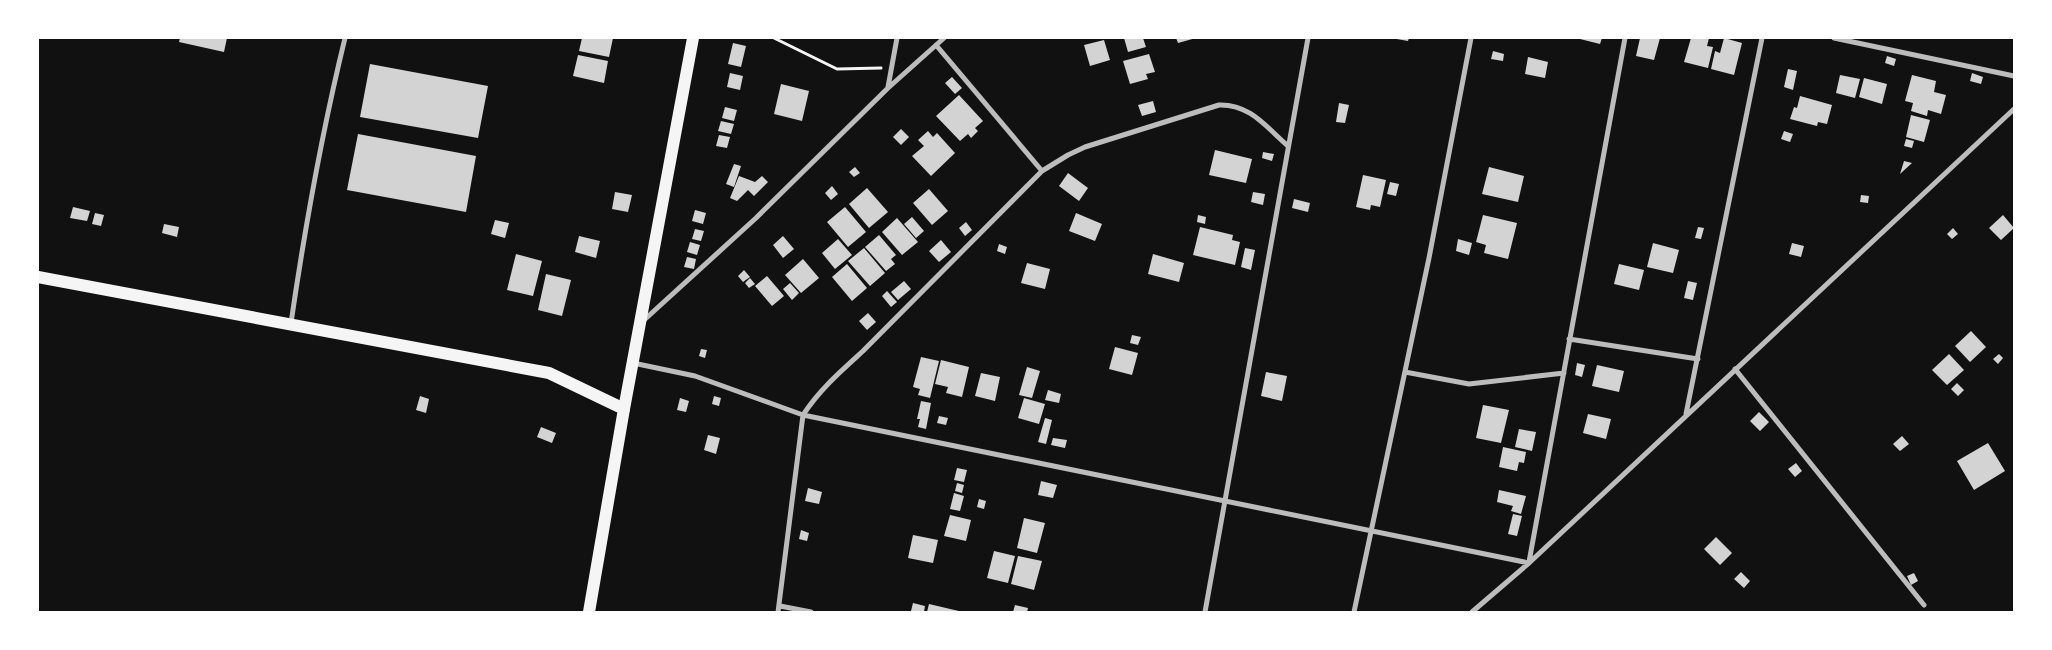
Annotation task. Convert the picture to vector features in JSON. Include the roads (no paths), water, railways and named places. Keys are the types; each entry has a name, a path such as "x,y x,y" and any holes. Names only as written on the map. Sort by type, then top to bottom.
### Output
{"main road":[{"path":"589,612 632,362 693,38"},
{"path":"38,276 549,373 624,409"}],"street":[{"path":"291,324 305,230 331,95 345,38"},
{"path":"888,88 898,38"},
{"path":"639,325 756,218 888,88 944,38"},
{"path":"1205,612 1308,38"},
{"path":"1354,612 1430,258 1470,38"},
{"path":"1529,563 1625,38"},
{"path":"1686,415 1762,38"},
{"path":"1834,38 2014,76"},
{"path":"936,45 1042,171"},
{"path":"778,612 803,415 811,402 837,374 1042,171 1085,147 1219,105 1236,105 1246,109 1288,146"},
{"path":"1472,612 1529,563 2014,109"},
{"path":"1570,340 1698,358"},
{"path":"632,362 695,376 803,415 1529,563"},
{"path":"1735,369 1924,605"},
{"path":"1405,372 1470,384 1564,373"},
{"path":"780,606 811,612"}]}
